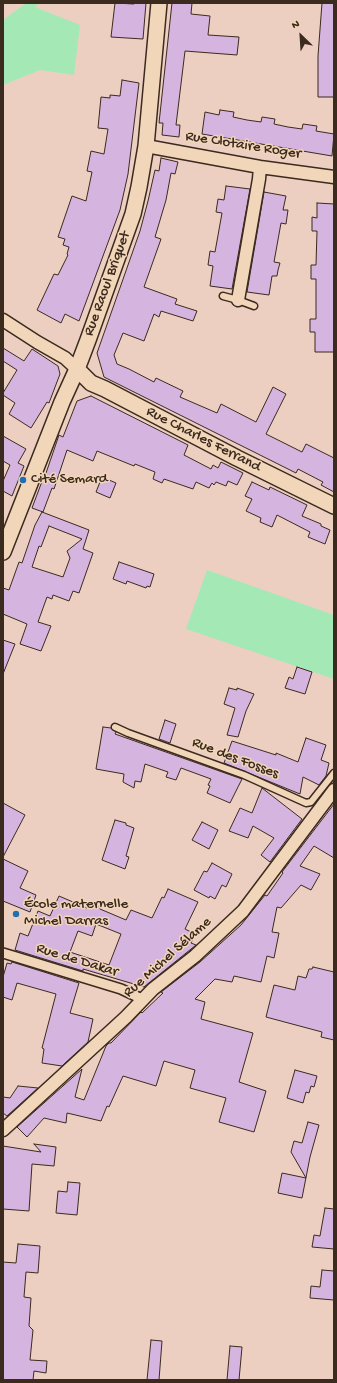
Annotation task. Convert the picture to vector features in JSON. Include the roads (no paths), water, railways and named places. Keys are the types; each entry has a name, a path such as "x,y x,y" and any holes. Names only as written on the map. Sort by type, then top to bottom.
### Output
{"street":[{"name":"Rue Raoul Briquet","path":"3,552 62,402 77,369 133,214 146,146 159,3"},
{"name":"Rue Clotaire Roger","path":"146,146 260,167 334,177"},
{"path":"238,300 260,167"},
{"path":"3,320 37,342 66,358 77,369"},
{"name":"Rue Charles Ferrand","path":"77,369 91,383 334,506"},
{"name":"Rue Michel Sélame","path":"3,1130 126,1018 142,999 168,976 195,956 243,911 334,790"},
{"name":"Rue de Dakar","path":"3,953 121,989 142,999"}],"lane":[{"path":"223,296 254,306"},
{"name":"Rue des Fosses","path":"115,727 244,775 306,802 311,802 334,773"}],"place":[{"name":"Cité Semard","path":"23,480"},
{"name":"École maternelle Michel Darras","path":"16,914"}]}
